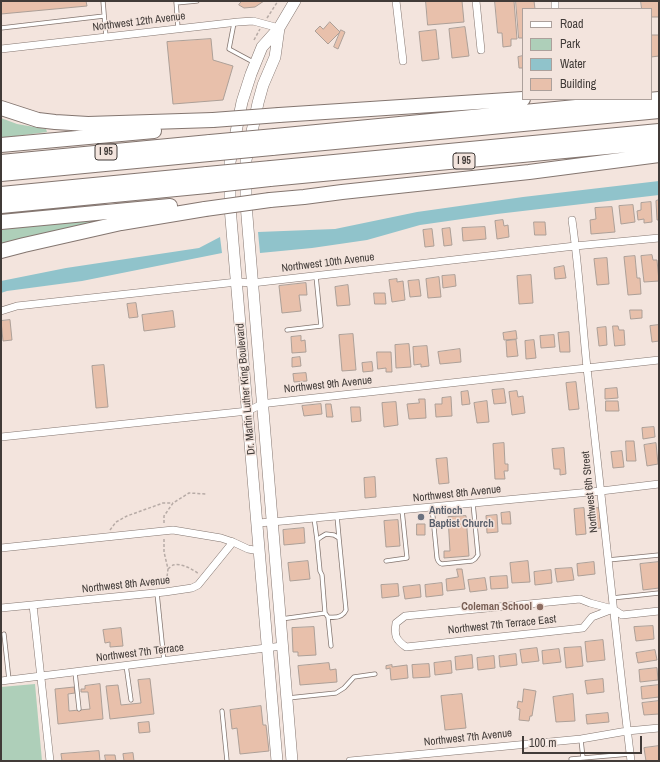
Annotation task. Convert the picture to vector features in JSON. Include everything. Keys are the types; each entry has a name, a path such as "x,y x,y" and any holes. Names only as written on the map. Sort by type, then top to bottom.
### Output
{"highway":[{"path":"1,145 278,117 306,112 344,111 522,99"},
{"name":"I 95","path":"1,162 209,148 274,142 650,100"},
{"path":"1,108 38,120 72,124 213,123"},
{"path":"274,142 659,111"},
{"path":"270,174 659,131"},
{"name":"I 95","path":"1,206 207,180 659,142"},
{"path":"1,174 209,148"},
{"path":"1,222 206,206 304,193 342,192 659,155"},
{"path":"1,194 207,180"},
{"path":"1,251 24,244 206,206"}],"main road":[{"name":"Dr. Martin Luther King Boulevard","path":"277,761 230,207 230,162 242,102 255,63 262,47 279,28 295,1"},
{"name":"Dr. Martin Luther King Boulevard","path":"279,28 275,57 263,85 246,160 246,204 292,761"}],"street":[{"path":"396,1 403,61"},
{"path":"476,1 481,50"},
{"name":"Northwest 12th Avenue","path":"1,49 234,22 253,21 279,28"},
{"name":"Northwest 6th Street","path":"572,220 630,757"},
{"name":"Northwest 10th Avenue","path":"1,311 18,306 237,282 252,283 575,246 659,238"},
{"name":"Northwest 9th Avenue","path":"1,437 248,411 262,404 659,360"},
{"name":"Northwest 8th Avenue","path":"257,523 601,491 659,484"},
{"path":"1,548 173,530 221,538 248,549 260,551"},
{"name":"Northwest 8th Avenue","path":"1,608 157,593 192,588 198,585 232,542"},
{"name":"Northwest 7th Terrace East","path":"580,599 613,609 592,617 583,628 406,647 398,642 394,633 396,623 405,616 580,599"},
{"path":"33,605 50,761"},
{"path":"613,609 622,615 659,611"},
{"name":"Northwest 7th Terrace","path":"5,680 282,646"},
{"name":"Northwest 7th Avenue","path":"350,761 581,738 659,728"}],"lane":[{"path":"103,1 106,37"},
{"path":"178,28 176,2 197,1"},
{"path":"1,28 104,16"},
{"path":"234,22 229,49 255,63"},
{"path":"287,330 321,326 316,276"},
{"path":"432,507 437,558 442,564 472,561 477,557 473,503"},
{"path":"386,561 407,558 402,510"},
{"path":"280,619 327,615 335,617 341,616 346,610 337,516"},
{"path":"314,518 331,646"},
{"path":"317,540 323,535 328,534 337,536 338,538"},
{"path":"608,560 659,555"},
{"path":"157,593 164,661"},
{"path":"612,598 659,593"},
{"path":"4,634 5,680"},
{"path":"126,665 131,700"},
{"path":"75,672 79,709"},
{"path":"286,698 336,693 344,688 354,677 375,674"},
{"path":"222,711 227,761"},
{"path":"581,738 583,758"},
{"path":"571,759 630,757"}],"path":[{"path":"104,537 116,522 127,516 163,503 173,503"},
{"path":"168,569 173,565 184,566 204,577"}],"green space":[{"path":"1,118 17,124 46,129 47,132 1,138"},
{"path":"116,217 1,247 1,229"},
{"path":"35,684 42,761 1,761 1,687"}],"water":[{"path":"659,181 659,195 497,214 420,225 367,240 312,248 260,253 258,232 335,229 417,212 523,197"},
{"path":"220,237 222,253 82,281 1,293 1,281 66,268 199,248"}],"building":[{"path":"1,1 86,1 87,6 1,14"},
{"path":"242,1 264,1 255,7 244,8 239,5"},
{"path":"426,1 462,1 464,22 428,25"},
{"path":"495,1 514,1 517,39 511,39 511,46 503,47 502,33 498,33"},
{"path":"516,1 534,1 535,8 522,8 522,38 519,38"},
{"path":"641,1 659,1 659,17 652,17 652,8 642,8"},
{"path":"330,22 340,32 328,44 315,31 320,26 323,29"},
{"path":"465,27 469,56 452,58 449,29"},
{"path":"341,30 345,32 338,49 334,47"},
{"path":"436,30 439,59 422,61 419,32"},
{"path":"652,35 659,35 659,56 652,57"},
{"path":"211,39 213,60 233,66 223,100 173,104 167,42"},
{"path":"522,56 522,68 519,68 518,57"},
{"path":"659,200 659,220 657,220 656,201"},
{"path":"651,202 652,222 644,223 644,219 638,220 637,211 641,210 641,203"},
{"path":"633,205 635,222 621,224 619,206"},
{"path":"612,207 615,232 591,234 590,220 596,219 595,208"},
{"path":"503,220 504,226 508,225 509,237 497,239 495,221"},
{"path":"534,222 545,222 546,235 535,235"},
{"path":"485,227 486,239 463,241 462,228"},
{"path":"450,228 452,245 444,246 442,229"},
{"path":"432,229 434,246 425,247 423,230"},
{"path":"652,255 653,260 657,260 659,281 644,282 641,256"},
{"path":"635,256 637,278 640,278 641,294 628,295 624,257"},
{"path":"607,258 609,284 597,285 594,259"},
{"path":"564,266 566,278 555,279 554,268"},
{"path":"455,275 456,286 443,288 442,276"},
{"path":"531,275 533,303 519,304 517,276"},
{"path":"439,277 441,297 428,298 426,279"},
{"path":"397,279 397,282 403,281 405,300 392,302 389,280"},
{"path":"419,280 421,296 410,297 408,281"},
{"path":"306,283 307,295 299,295 301,311 282,313 279,286"},
{"path":"348,285 350,305 337,306 335,287"},
{"path":"374,293 385,293 386,304 375,304"},
{"path":"136,303 138,317 129,318 127,304"},
{"path":"630,310 642,310 642,318 631,319"},
{"path":"173,311 175,327 144,331 142,315"},
{"path":"10,320 12,340 3,341 1,321"},
{"path":"659,325 659,341 652,342 650,326"},
{"path":"613,326 618,326 619,330 624,330 625,345 615,346"},
{"path":"606,327 607,345 599,346 597,328"},
{"path":"516,331 517,339 504,340 503,333"},
{"path":"569,332 570,352 560,352 558,333"},
{"path":"353,334 356,370 342,371 339,335"},
{"path":"554,335 555,347 541,348 540,336"},
{"path":"301,336 301,341 305,340 306,352 292,353 291,337"},
{"path":"516,340 518,356 507,357 506,341"},
{"path":"534,340 536,358 526,359 525,341"},
{"path":"409,344 411,367 396,368 395,345"},
{"path":"427,346 429,366 421,367 421,364 414,365 413,347"},
{"path":"460,349 461,362 440,364 438,352"},
{"path":"377,352 391,352 392,372 386,372 386,368 378,369"},
{"path":"300,357 301,366 292,367 292,358"},
{"path":"372,362 373,371 363,372 362,363"},
{"path":"104,365 108,407 96,408 92,366"},
{"path":"306,373 307,381 294,382 293,374"},
{"path":"576,382 579,409 569,410 566,383"},
{"path":"617,388 618,398 605,399 605,389"},
{"path":"504,389 506,403 494,404 492,390"},
{"path":"468,391 470,404 462,405 461,392"},
{"path":"517,391 518,397 523,396 525,413 512,415 509,392"},
{"path":"451,397 452,416 436,417 435,404 442,404 442,398"},
{"path":"419,399 425,399 426,418 409,419 407,404 419,403"},
{"path":"487,401 489,422 477,423 474,403"},
{"path":"606,401 618,401 619,411 606,411"},
{"path":"396,402 398,425 384,427 382,403"},
{"path":"321,404 322,414 304,416 302,406"},
{"path":"326,404 331,404 333,417 327,417"},
{"path":"351,407 360,407 361,421 352,422"},
{"path":"654,427 655,437 643,439 642,428"},
{"path":"626,441 634,441 636,461 627,461"},
{"path":"504,443 505,464 508,464 508,471 504,471 505,479 495,479 493,444"},
{"path":"656,443 658,464 647,466 644,445"},
{"path":"564,448 566,474 560,475 560,469 554,469 552,449"},
{"path":"622,451 624,467 613,468 611,452"},
{"path":"447,458 449,483 439,484 436,459"},
{"path":"375,477 376,497 365,498 364,478"},
{"path":"584,508 586,534 576,535 574,509"},
{"path":"599,508 601,528 591,529 589,509"},
{"path":"510,512 511,524 502,524 501,513"},
{"path":"497,515 498,532 487,533 486,516"},
{"path":"466,516 469,556 444,558 444,551 450,551 448,517"},
{"path":"398,520 400,546 386,547 384,521"},
{"path":"417,524 425,524 425,535 417,535"},
{"path":"304,528 305,543 284,545 283,530"},
{"path":"308,561 310,579 290,581 288,563"},
{"path":"528,561 530,582 512,583 510,563"},
{"path":"594,562 595,574 578,576 577,564"},
{"path":"659,562 659,588 643,590 640,564"},
{"path":"572,568 574,580 557,582 555,569"},
{"path":"457,569 462,569 465,589 447,591 446,579 458,577"},
{"path":"551,570 552,583 535,585 534,572"},
{"path":"507,576 508,588 491,589 490,577"},
{"path":"485,578 487,590 470,592 468,580"},
{"path":"442,583 443,595 426,597 425,585"},
{"path":"398,584 399,596 382,598 381,585"},
{"path":"420,585 421,597 405,599 403,587"},
{"path":"653,626 654,639 636,641 634,627"},
{"path":"314,627 316,655 298,656 298,652 293,652 292,628"},
{"path":"121,628 123,646 110,647 110,642 105,643 103,630"},
{"path":"603,640 605,660 587,662 585,642"},
{"path":"581,647 583,666 566,668 564,648"},
{"path":"537,648 539,661 522,663 520,650"},
{"path":"559,649 561,662 543,664 542,651"},
{"path":"655,650 657,660 638,663 636,653"},
{"path":"516,654 517,665 500,667 499,656"},
{"path":"472,655 473,668 456,670 455,657"},
{"path":"494,656 495,668 478,670 477,658"},
{"path":"451,661 452,673 435,675 434,663"},
{"path":"329,663 330,670 336,669 337,682 300,685 298,666"},
{"path":"429,664 430,677 413,678 412,665"},
{"path":"392,665 392,667 407,665 408,678 391,680 390,668 386,669 386,666"},
{"path":"657,668 658,680 640,682 639,670"},
{"path":"150,679 154,714 110,719 106,686 118,685 121,705 141,703 138,680"},
{"path":"603,679 604,692 587,694 585,681"},
{"path":"100,684 103,719 58,724 55,689 74,687 75,693 68,694 69,711 90,709 88,692 81,692 81,689 85,689 85,686"},
{"path":"659,685 659,697 642,699 641,687"},
{"path":"524,689 536,691 532,716 530,716 529,721 519,720 520,709 517,708 518,701 522,702"},
{"path":"462,694 466,728 445,730 441,696"},
{"path":"573,694 575,721 556,722 553,697"},
{"path":"659,701 659,714 644,715 642,703"},
{"path":"261,706 263,725 266,725 269,751 240,754 237,728 232,729 230,710"},
{"path":"608,713 609,722 587,724 586,715"},
{"path":"149,722 150,732 139,733 138,723"},
{"path":"659,746 659,761 646,761 644,748"},
{"path":"99,751 100,761 62,761 61,754"},
{"path":"133,753 134,761 124,761 123,754"},
{"path":"105,755 115,755 116,761 106,761"}],"place":[{"name":"Antioch Baptist Church","path":"421,517"},
{"name":"Coleman School","path":"540,607"}]}
